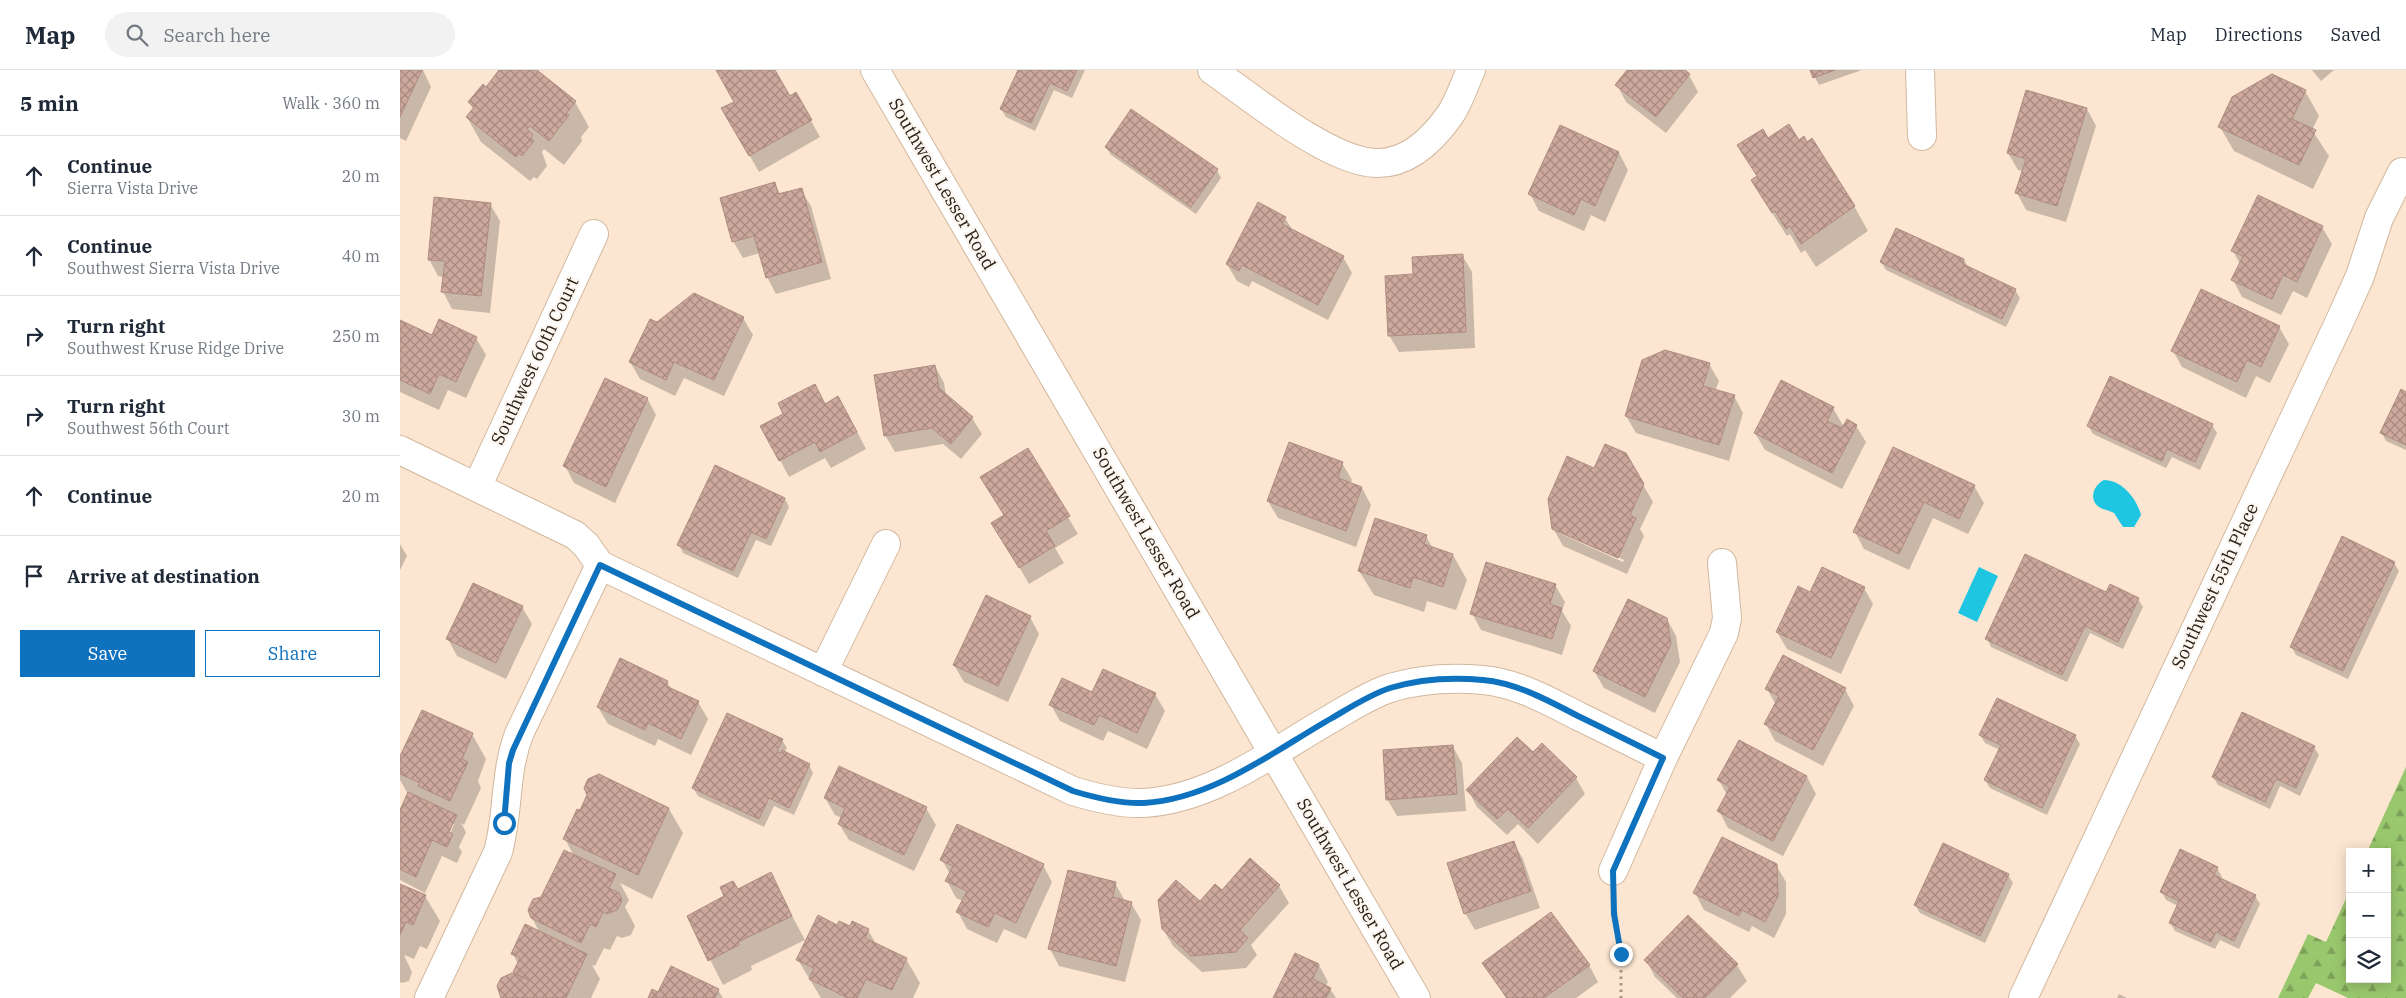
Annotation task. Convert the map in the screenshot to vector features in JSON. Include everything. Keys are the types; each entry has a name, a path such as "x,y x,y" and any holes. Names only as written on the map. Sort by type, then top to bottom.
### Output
{"street":[{"name":"Southwest Lesser Road","path":"875,70 1416,998"},
{"path":"1212,70 1297,129 1345,156 1376,163 1394,161 1416,151 1429,140 1451,113 1471,70"},
{"path":"1920,70 1922,136"},
{"name":"Southwest 55th Place","path":"2023,998 2343,314 2360,276 2380,218 2402,172"},
{"name":"Southwest 60th Court","path":"477,487 594,234"},
{"path":"400,450 575,535 586,545 600,565 1073,791 1098,798 1144,803 1197,791 1274,753 1362,701 1387,689 1434,679 1485,680 1540,697 1663,758"},
{"path":"823,672 886,544"},
{"path":"1613,871 1663,758 1724,633 1727,618 1722,563"},
{"path":"429,998 498,852 502,838 509,763 519,734 600,565"}],"path":[{"path":"1613,871 1614,914 1621,954 1621,998"}],"green space":[{"path":"2406,767 2406,998 2348,998 2316,983 2308,998 2278,998 2308,934 2326,942 2346,899 2346,983 2391,983 2391,848 2369,848"}],"water":[{"path":"2104,480 2117,483 2123,487 2136,503 2141,515 2134,527 2123,527 2114,513 2096,504 2093,496 2095,489"},
{"path":"1979,567 1998,576 1977,622 1958,613"}],"building":[{"path":"400,70 422,70 400,117"},
{"path":"499,70 537,70 576,101 566,114 569,115 549,141 530,126 527,129 533,135 531,138 534,141 522,156 519,153 516,157 466,117 474,107 468,102 483,84 486,87"},
{"path":"716,70 775,70 790,96 796,92 812,120 749,156 721,108 734,102"},
{"path":"1018,70 1077,70 1067,91 1050,83 1031,123 1000,109"},
{"path":"1627,70 1685,70 1690,74 1656,117 1615,85"},
{"path":"1810,70 1835,70 1813,78"},
{"path":"2272,74 2306,90 2292,119 2316,130 2299,165 2218,127 2232,97"},
{"path":"2026,90 2087,108 2057,206 2015,193 2026,159 2007,153"},
{"path":"1131,109 1218,169 1191,207 1105,147"},
{"path":"1789,124 1799,140 1804,136 1807,142 1812,138 1855,206 1801,244 1790,226 1786,229 1775,211 1772,213 1751,180 1757,176 1737,145 1763,129 1768,138"},
{"path":"1560,125 1619,152 1595,206 1581,199 1574,215 1528,194"},
{"path":"775,182 778,194 802,188 822,262 766,278 754,236 732,242 720,198"},
{"path":"2258,195 2323,226 2297,282 2283,275 2272,299 2231,280 2243,256 2231,251"},
{"path":"434,197 491,203 481,296 441,292 445,261 428,260"},
{"path":"1258,202 1286,217 1282,224 1344,256 1318,305 1242,265 1239,271 1226,264"},
{"path":"1896,228 1964,259 1963,264 2016,289 2002,319 1880,262"},
{"path":"1463,254 1466,332 1388,336 1385,276 1413,274 1412,257"},
{"path":"2201,289 2280,326 2261,367 2247,360 2237,382 2171,351"},
{"path":"694,293 744,317 714,380 674,362 666,380 629,362 650,319 657,322"},
{"path":"439,319 477,337 456,382 439,374 430,394 400,380 400,320 432,335"},
{"path":"1665,350 1710,363 1703,386 1735,395 1719,445 1625,416 1642,360"},
{"path":"935,365 939,388 973,417 951,444 932,428 884,436 874,375"},
{"path":"2110,376 2213,424 2195,462 2167,449 2162,461 2087,426"},
{"path":"605,378 648,398 606,487 563,466"},
{"path":"1781,380 1834,407 1827,421 1842,428 1847,419 1857,425 1832,473 1754,433"},
{"path":"815,384 825,404 838,396 857,432 820,452 815,442 779,461 760,426 783,414 778,403"},
{"path":"2401,389 2406,392 2406,445 2380,433"},
{"path":"1289,442 1343,462 1338,478 1362,487 1346,531 1267,501"},
{"path":"1605,444 1626,453 1644,484 1630,515 1636,518 1618,558 1552,529 1548,499 1567,456 1594,468"},
{"path":"1893,447 1975,485 1959,519 1924,502 1899,554 1853,532"},
{"path":"1028,448 1070,516 1046,531 1055,546 1019,568 991,523 1004,515 980,477"},
{"path":"715,465 785,498 766,539 751,532 733,571 677,545"},
{"path":"1375,518 1427,535 1424,544 1453,554 1443,587 1413,577 1410,588 1358,571"},
{"path":"2342,536 2395,562 2343,671 2290,647"},
{"path":"2025,554 2106,592 2110,584 2139,598 2118,642 2085,626 2062,675 1985,639"},
{"path":"1486,562 1556,584 1550,604 1562,608 1552,639 1470,614"},
{"path":"1822,567 1865,587 1831,658 1776,632 1798,586 1810,592"},
{"path":"473,583 523,606 496,663 446,639"},
{"path":"986,595 1031,616 998,686 953,665"},
{"path":"1628,599 1667,618 1671,644 1645,697 1593,671"},
{"path":"1783,655 1846,688 1813,750 1764,724 1779,696 1765,689"},
{"path":"620,658 668,681 666,686 699,701 681,739 648,723 645,730 597,707"},
{"path":"1103,669 1156,693 1137,733 1099,715 1094,725 1049,705 1062,678 1092,692"},
{"path":"1997,698 2076,735 2042,808 1984,780 2001,745 1979,735"},
{"path":"422,710 473,733 462,759 468,762 450,801 418,786 420,783 400,774 400,756"},
{"path":"2242,712 2315,746 2296,788 2276,779 2265,802 2212,777"},
{"path":"727,713 783,739 777,751 781,753 782,750 810,764 789,808 769,798 759,819 692,788"},
{"path":"1517,737 1533,752 1542,743 1577,777 1528,828 1508,809 1497,819 1466,790"},
{"path":"1739,740 1807,776 1773,841 1717,811 1730,787 1717,780"},
{"path":"1453,745 1457,794 1386,800 1383,750"},
{"path":"839,766 927,807 904,855 838,824 845,808 824,798"},
{"path":"599,774 669,808 638,875 563,839 577,809 580,810 587,795 584,788 588,779"},
{"path":"408,792 457,815 449,832 453,834 447,847 432,840 416,877 400,869 400,810"},
{"path":"957,824 1044,864 1016,923 995,913 988,927 956,912 967,891 945,881 953,866 940,860"},
{"path":"1722,837 1777,864 1778,896 1765,922 1742,910 1739,916 1693,893"},
{"path":"1514,841 1531,891 1464,914 1447,863"},
{"path":"1943,843 2009,874 1980,936 1914,905"},
{"path":"2180,849 2218,867 2214,875 2256,895 2234,941 2216,932 2211,942 2169,923 2179,901 2160,892"},
{"path":"564,850 616,874 609,888 619,893 622,901 617,910 607,914 603,912 596,927 590,924 581,943 531,918 528,910 533,899 541,897"},
{"path":"1250,858 1280,885 1240,930 1248,938 1236,952 1191,956 1162,929 1158,900 1176,880 1200,901 1215,884 1222,890"},
{"path":"1068,870 1116,882 1113,897 1132,902 1116,966 1048,949"},
{"path":"771,872 792,916 738,942 739,945 708,961 687,916 724,896 720,887 733,881 738,889"},
{"path":"400,884 426,895 413,925 406,922 400,935"},
{"path":"1551,912 1590,965 1544,998 1507,998 1482,963"},
{"path":"818,915 837,925 839,921 850,926 852,921 869,929 865,938 907,958 892,990 866,979 857,998 848,998 809,979 814,968 796,960"},
{"path":"1688,915 1738,964 1705,998 1683,998 1644,960"},
{"path":"525,924 587,954 566,998 501,998 497,986 501,978 512,973 529,980 513,972 520,958 511,954"},
{"path":"1295,953 1319,964 1313,979 1331,988 1326,998 1273,998"},
{"path":"671,966 719,989 715,998 648,998 652,989 658,992"}],"route":[{"path":"504,823 509,763 513,750 600,565 1073,791 1121,802 1144,803 1197,791 1231,776 1274,753 1362,701 1387,689 1409,683 1459,678 1485,680 1540,697 1663,758 1613,871 1614,914 1621,954"}]}
